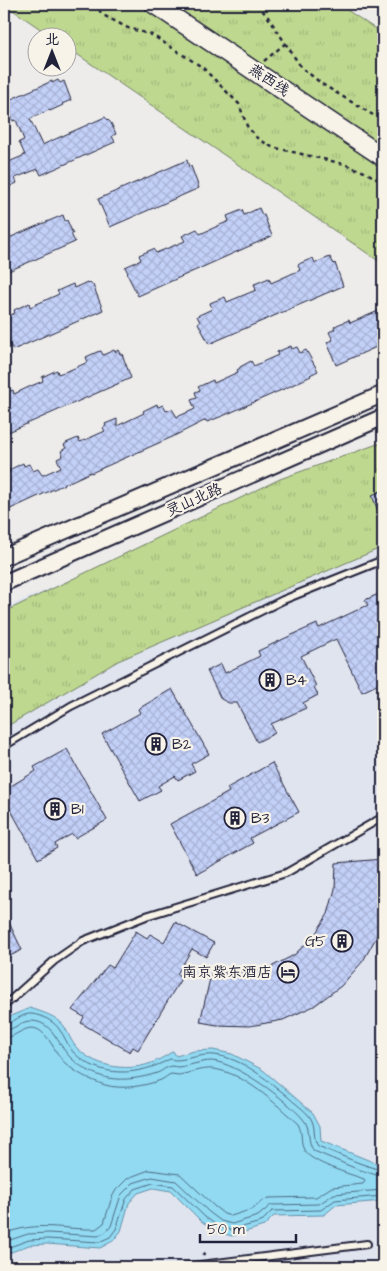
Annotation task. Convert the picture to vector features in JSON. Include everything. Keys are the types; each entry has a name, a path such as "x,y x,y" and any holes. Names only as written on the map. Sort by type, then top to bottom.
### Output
{"main road":[{"name":"燕西线","path":"154,4 383,157"}],"street":[{"name":"灵山北路","path":"4,557 383,394"},
{"name":"灵山北路","path":"4,583 383,417"}],"lane":[{"path":"4,746 71,706 283,600 383,560"},
{"path":"4,1006 54,961 83,942 146,916 286,873 383,817"},
{"path":"187,1267 367,1244"}],"path":[{"path":"94,4 104,14 128,28 152,35 202,67 239,104 247,126 257,138 272,146 344,164 367,173 383,183"},
{"path":"257,4 301,67 322,84 373,115"},
{"path":"254,70 286,43"}],"shaded area":[{"path":"383,446 383,1267 4,1267 4,608"}],"green space":[{"path":"4,4 338,4 383,34 383,264 78,55 78,28 39,28"},
{"path":"383,442 383,547 118,661 4,728 4,612 280,479"}],"water":[{"path":"30,1008 49,1015 61,1023 78,1049 86,1055 95,1061 115,1067 146,1065 173,1051 176,1056 194,1051 213,1050 232,1054 263,1070 313,1113 320,1126 321,1141 383,1166 383,1201 336,1205 324,1215 274,1216 264,1226 232,1236 217,1232 201,1221 171,1191 153,1188 138,1193 129,1203 121,1231 113,1241 100,1248 47,1244 29,1245 4,1255 4,1021"}],"building":[{"path":"58,80 60,83 64,81 71,100 30,119 42,145 105,117 111,123 116,134 112,136 115,142 41,175 38,169 15,178 17,183 4,189 4,164 25,155 19,142 24,140 16,120 13,121 6,104 10,102 9,100"},
{"path":"187,160 199,188 110,227 98,199"},
{"path":"259,208 262,215 264,215 272,236 138,296 125,267 141,260 139,255 153,249 156,253 185,241 182,236 197,229 200,234 229,221 227,216 242,210 244,215"},
{"path":"63,215 65,221 67,220 75,242 4,273 4,240"},
{"path":"330,257 335,263 343,286 209,344 198,323 200,322 197,316 212,309 210,303 225,297 227,302 256,290 254,284 269,278 271,283 300,270 298,265 313,258 315,263"},
{"path":"87,282 87,284 90,282 93,285 103,310 13,350 4,333 4,318 15,313 14,310 29,303 30,307 59,294 57,291 73,284 74,288"},
{"path":"383,309 383,344 336,365 327,342 333,340 329,332 335,329 334,327 337,325 349,320 350,323"},
{"path":"291,346 292,349 297,347 300,353 306,350 318,371 286,388 225,415 207,422 206,420 4,512 4,484 8,482 4,475 10,472 9,470 23,463 24,466 29,464 33,471 38,469 43,475 61,467 57,459 63,456 61,451 66,448 64,445 66,443 78,438 80,442 85,440 105,431 103,428 106,426 105,424 117,419 117,426 144,413 143,411 157,404 158,407 163,405 166,411 172,409 177,417 195,409 191,400 197,398 195,392 200,390 198,387 213,380 214,383 238,372 237,370 240,367 251,361 254,366 278,355 277,352"},
{"path":"114,350 115,352 118,350 122,354 131,378 4,434 4,393 13,390 14,394 43,381 42,377 57,370 58,374 88,362 86,357 97,352 101,351 103,355"},
{"path":"383,490 383,522 382,522 372,495"},
{"path":"383,592 383,672 378,674 383,682 362,692 336,639 301,656 316,686 314,687 318,695 303,703 306,708 271,724 275,733 257,742 237,703 229,703 221,699 207,671 221,664 225,673 260,656 258,651 317,624 319,628 368,605 365,600"},
{"name":"B2","path":"172,689 209,754 191,764 195,771 178,780 175,776 158,786 161,790 140,801 102,734 140,713 138,709"},
{"name":"B1","path":"67,749 107,820 75,838 72,834 55,844 57,848 38,859 4,798 4,790 36,771 34,767"},
{"name":"B3","path":"272,763 299,812 250,838 253,843 197,874 170,824 229,792 227,788"},
{"name":"G5","path":"383,859 383,918 378,934 363,961 341,986 314,1006 283,1020 250,1026 217,1025 200,1022 212,970 226,973 254,971 269,968 294,955 314,936 328,914 335,889 336,863"},
{"path":"4,912 22,950 4,959"},
{"path":"175,922 214,943 206,957 192,949 177,974 182,977 138,1050 133,1047 130,1052 81,1023 84,1017 72,1010 108,965 113,968 136,931 147,938 150,934 164,942"}],"place":[{"name":"B4","path":"270,680"},
{"name":"B2","path":"156,744"},
{"name":"B1","path":"55,809"},
{"name":"B3","path":"235,818"},
{"name":"G5","path":"342,941"},
{"name":"南京紫东酒店","path":"288,972"}]}
